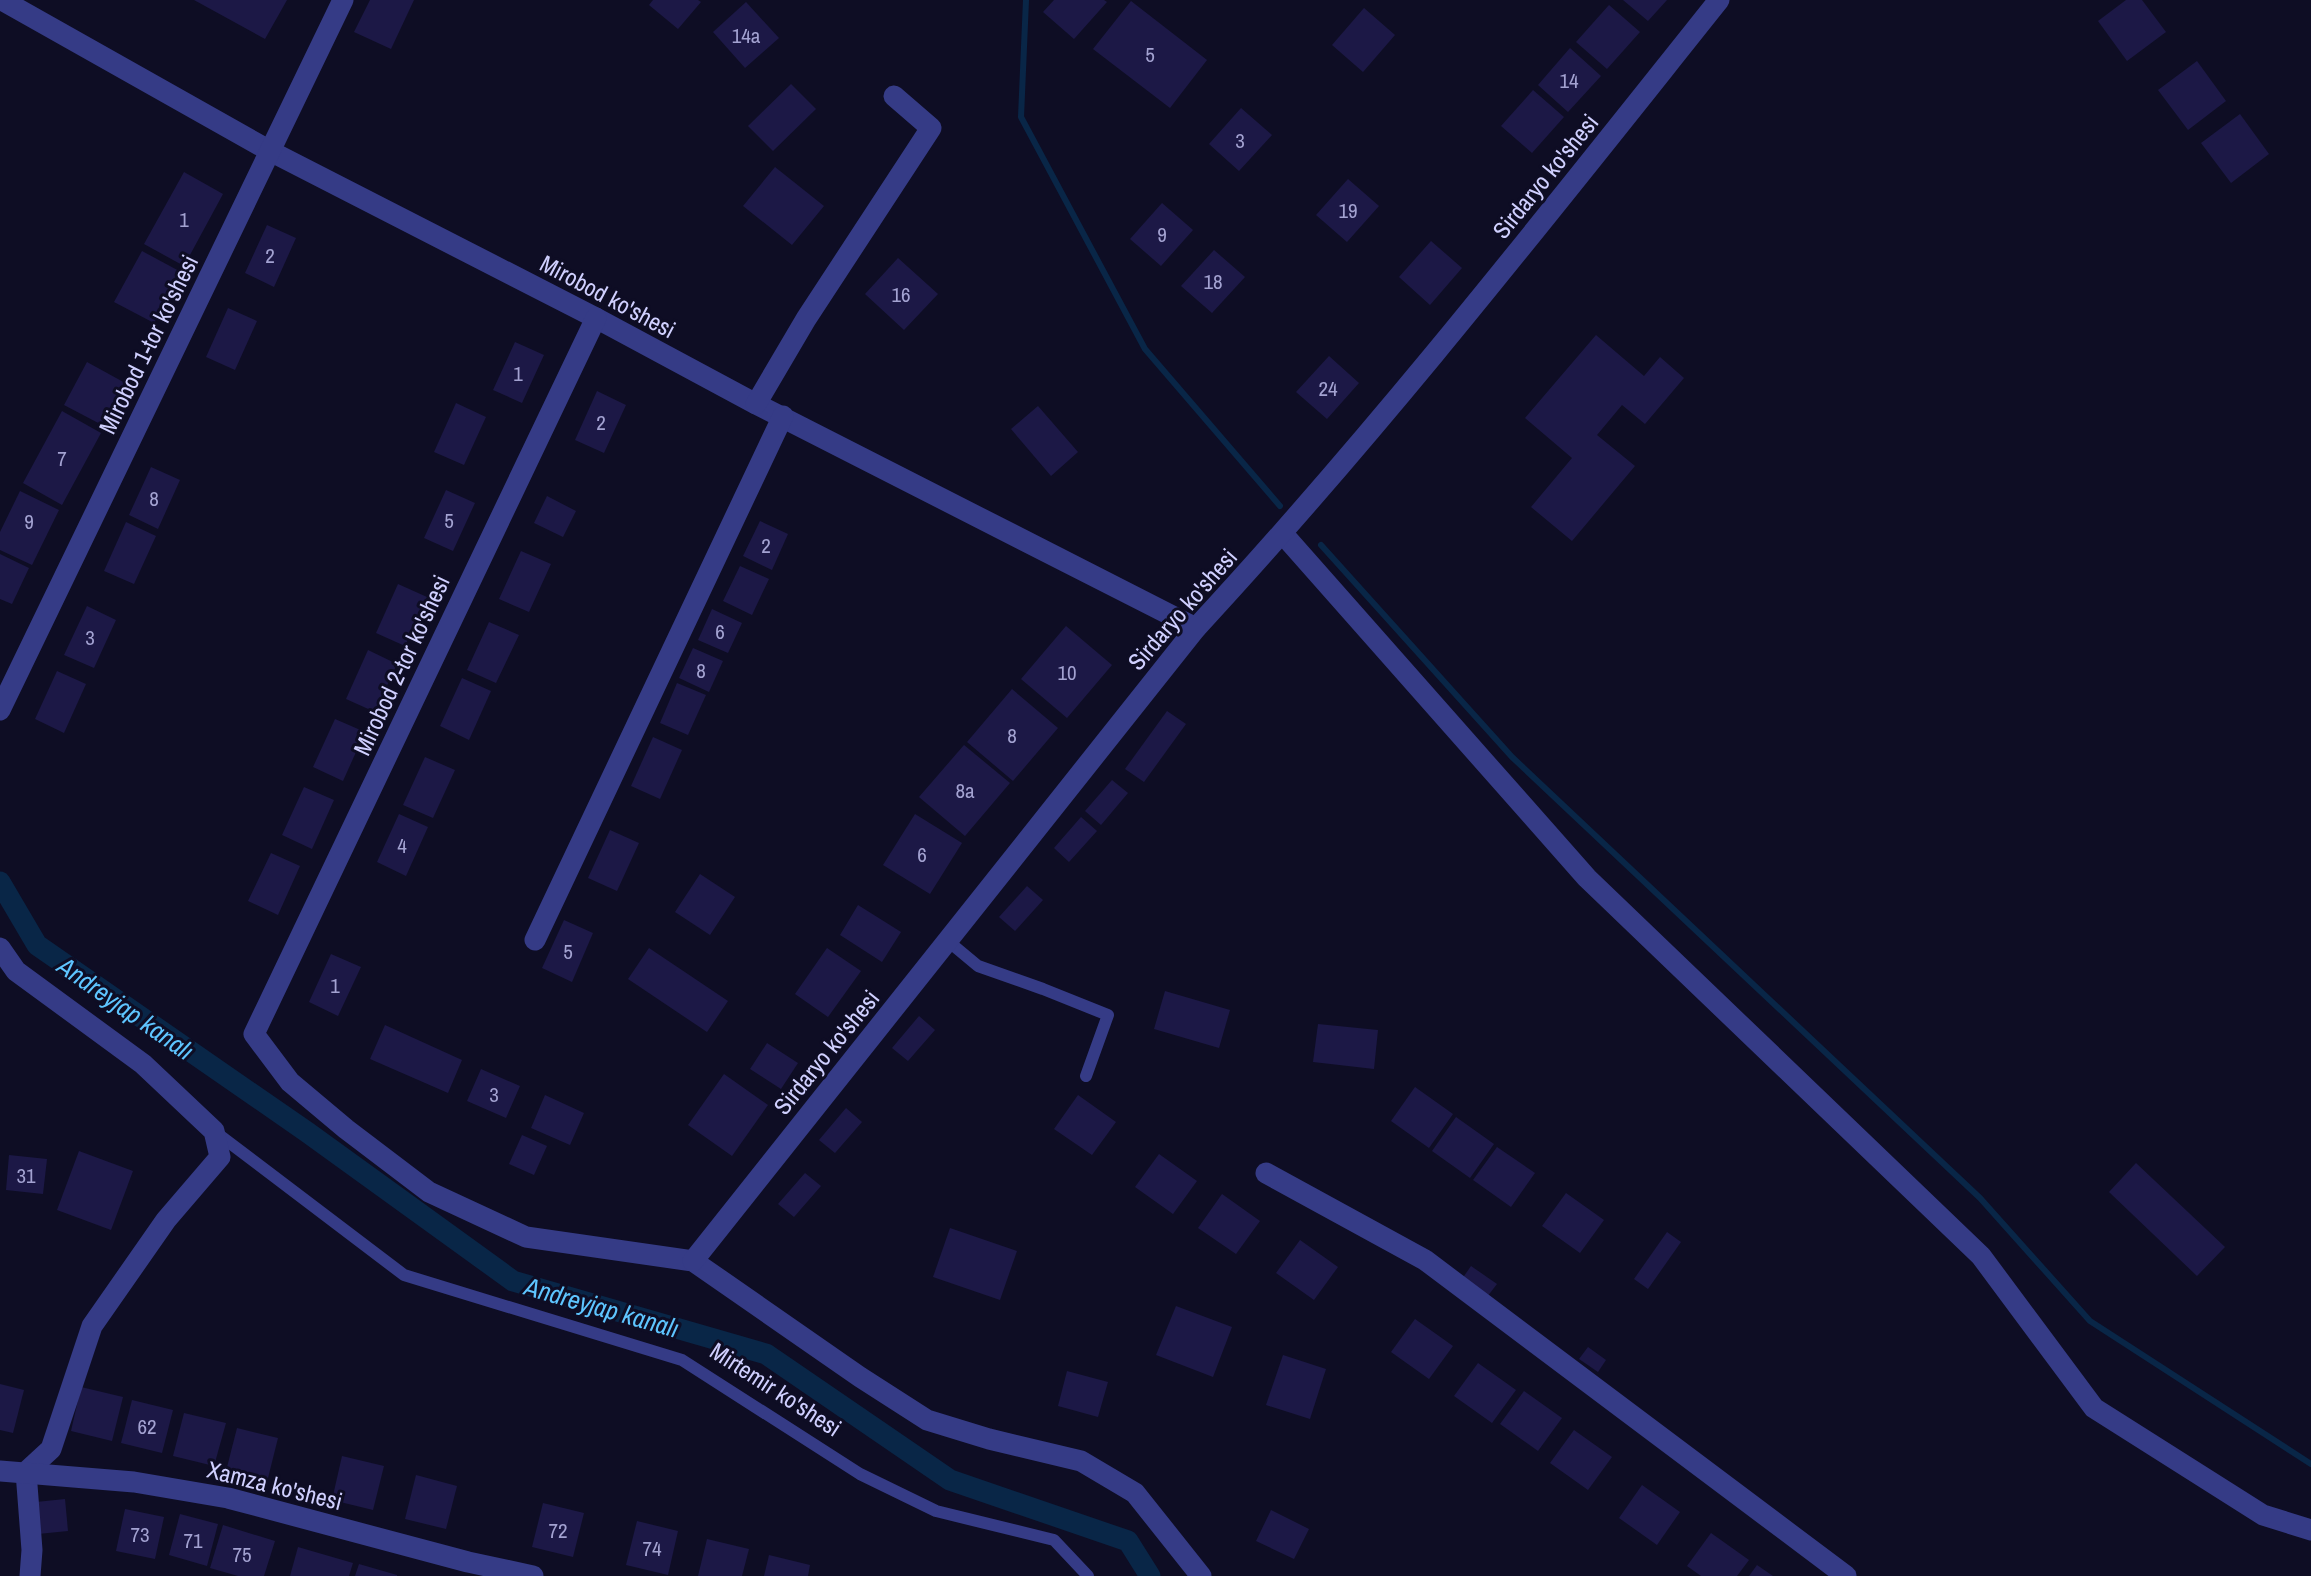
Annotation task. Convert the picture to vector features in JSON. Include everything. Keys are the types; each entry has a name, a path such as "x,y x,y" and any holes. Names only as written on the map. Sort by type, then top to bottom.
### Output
{"street":[{"name":"Mirobod ko'shesi","path":"2,0 270,151 596,318 756,404 1196,628"},
{"name":"Mirobod 1-tor ko'shesi","path":"0,710 343,0"},
{"name":"Sirdaryo ko'shesi","path":"693,1261 1196,628 1283,534 1473,309 1719,0"},
{"path":"756,404 806,319 931,128 894,96"},
{"name":"Mirobod 2-tor ko'shesi","path":"596,318 254,1034 290,1082 346,1129 429,1192 526,1237 693,1261"},
{"path":"535,940 782,416"},
{"path":"1283,534 1587,878 1981,1256 2094,1408 2263,1516 2311,1530"},
{"name":"Mirtemir ko'shesi","path":"0,947 16,971 143,1064 214,1131"},
{"path":"30,1576 32,1550 26,1472 51,1449 92,1326 166,1220 220,1157 214,1131"},
{"path":"1266,1174 1426,1260 1846,1576"},
{"path":"693,1261 927,1420 1081,1461 1136,1493 1201,1576"},
{"name":"Xamza ko'shesi","path":"0,1471 134,1482 228,1498 467,1562 533,1576"}],"lane":[{"path":"948,941 978,966 1108,1015 1086,1076"},
{"name":"Mirtemir ko'shesi","path":"214,1131 404,1275 682,1360 860,1474 936,1511 1054,1540 1088,1576"}],"building":[{"path":"194,0 287,0 265,39"},
{"path":"370,0 414,0 391,49 354,32"},
{"path":"653,0 701,2 678,29 649,5"},
{"path":"1054,0 1107,2 1074,39 1043,12"},
{"path":"1623,0 1667,0 1648,21"},
{"path":"2126,0 2142,0 2166,32 2127,61 2098,21"},
{"path":"1131,1 1207,60 1170,108 1093,49"},
{"path":"746,2 779,38 745,68 713,32"},
{"path":"1609,5 1640,32 1607,69 1576,42"},
{"path":"1364,8 1395,35 1363,72 1332,45"},
{"path":"1570,48 1601,76 1568,112 1538,85"},
{"path":"2197,61 2226,101 2188,130 2158,90"},
{"path":"791,84 816,109 773,151 748,126"},
{"path":"1533,90 1564,117 1532,153 1501,126"},
{"path":"1241,108 1272,135 1239,171 1209,144"},
{"path":"2240,114 2269,154 2231,183 2201,143"},
{"path":"775,167 824,206 792,245 743,206"},
{"path":"184,172 223,194 184,266 144,244"},
{"path":"1348,179 1379,206 1347,242 1316,215"},
{"path":"1162,203 1193,230 1161,266 1130,239"},
{"path":"267,225 296,238 274,287 245,273"},
{"path":"1431,241 1462,268 1430,305 1399,277"},
{"path":"1214,250 1245,277 1212,313 1181,286"},
{"path":"142,251 181,272 154,323 114,302"},
{"path":"898,258 938,294 904,330 865,294"},
{"path":"228,308 257,321 235,370 206,357"},
{"path":"1596,335 1644,376 1660,357 1684,378 1645,424 1622,405 1597,435 1635,466 1572,541 1531,507 1572,458 1525,418"},
{"path":"515,342 544,355 522,403 493,390"},
{"path":"1329,356 1359,383 1327,419 1296,392"},
{"path":"87,362 127,384 104,426 64,405"},
{"path":"597,391 626,405 604,453 575,440"},
{"path":"456,403 486,417 464,465 434,452"},
{"path":"1038,406 1078,452 1051,476 1011,429"},
{"path":"62,411 101,433 62,505 23,483"},
{"path":"151,467 180,480 158,529 129,515"},
{"path":"446,490 475,503 453,551 424,538"},
{"path":"20,491 59,510 32,565 0,550 0,532"},
{"path":"547,496 576,511 563,537 534,523"},
{"path":"760,521 788,534 772,570 743,556"},
{"path":"126,522 156,536 134,584 104,571"},
{"path":"521,551 551,564 529,612 499,599"},
{"path":"0,554 29,568 12,604 0,599"},
{"path":"740,566 769,579 752,615 723,601"},
{"path":"398,584 427,597 405,646 376,633"},
{"path":"87,606 116,620 94,668 64,655"},
{"path":"712,609 742,623 728,653 698,640"},
{"path":"489,622 519,635 496,683 467,670"},
{"path":"1066,626 1112,665 1067,718 1021,679"},
{"path":"693,648 723,661 709,692 679,678"},
{"path":"368,650 397,664 375,712 346,699"},
{"path":"57,671 86,684 64,733 35,719"},
{"path":"462,678 491,691 469,740 440,726"},
{"path":"677,683 706,695 688,735 660,723"},
{"path":"1012,689 1058,728 1013,781 967,742"},
{"path":"1167,711 1186,724 1144,782 1125,769"},
{"path":"335,719 365,732 343,781 313,767"},
{"path":"653,737 682,750 660,799 631,786"},
{"path":"964,745 1010,783 965,836 919,797"},
{"path":"425,757 455,770 433,818 403,805"},
{"path":"1112,780 1128,793 1101,825 1085,811"},
{"path":"304,787 334,800 312,849 282,835"},
{"path":"399,814 428,827 406,876 377,862"},
{"path":"915,814 962,843 930,894 883,865"},
{"path":"1081,817 1097,831 1069,862 1054,848"},
{"path":"610,830 639,843 617,891 588,878"},
{"path":"271,853 300,866 278,915 248,901"},
{"path":"700,874 735,897 710,935 675,912"},
{"path":"1027,886 1043,900 1015,931 999,917"},
{"path":"858,905 901,932 882,962 840,935"},
{"path":"564,920 593,933 572,982 542,968"},
{"path":"649,948 728,1001 707,1032 628,979"},
{"path":"827,948 861,971 828,1017 795,994"},
{"path":"331,954 361,967 338,1016 309,1002"},
{"path":"1165,991 1230,1010 1219,1048 1154,1029"},
{"path":"919,1016 935,1030 908,1061 892,1048"},
{"path":"1318,1024 1378,1030 1374,1069 1313,1062"},
{"path":"385,1025 462,1060 448,1093 370,1059"},
{"path":"767,1043 798,1063 781,1089 750,1069"},
{"path":"481,1069 520,1086 506,1118 467,1101"},
{"path":"724,1074 768,1105 732,1156 688,1125"},
{"path":"1415,1087 1453,1114 1429,1148 1391,1121"},
{"path":"545,1095 584,1113 570,1145 531,1128"},
{"path":"1078,1095 1116,1122 1092,1155 1054,1129"},
{"path":"846,1108 862,1122 835,1153 819,1140"},
{"path":"1456,1117 1494,1144 1470,1178 1432,1151"},
{"path":"522,1135 547,1146 534,1175 509,1164"},
{"path":"1497,1147 1535,1173 1511,1207 1473,1180"},
{"path":"79,1151 133,1171 111,1230 57,1210"},
{"path":"1159,1154 1197,1181 1173,1214 1135,1187"},
{"path":"9,1155 47,1159 43,1194 6,1190"},
{"path":"2136,1163 2225,1247 2197,1276 2109,1192"},
{"path":"805,1173 821,1186 794,1217 778,1204"},
{"path":"1566,1193 1604,1220 1580,1253 1542,1226"},
{"path":"1222,1194 1260,1221 1236,1254 1198,1228"},
{"path":"950,1228 1017,1251 1000,1300 933,1277"},
{"path":"1667,1232 1681,1242 1648,1289 1634,1279"},
{"path":"1300,1240 1338,1267 1314,1300 1276,1273"},
{"path":"1471,1266 1497,1284 1487,1297 1462,1279"},
{"path":"1176,1306 1232,1327 1213,1377 1156,1355"},
{"path":"1415,1319 1453,1346 1429,1379 1391,1352"},
{"path":"1588,1347 1606,1360 1598,1372 1579,1359"},
{"path":"1283,1355 1326,1369 1310,1419 1266,1405"},
{"path":"1478,1363 1516,1390 1492,1423 1454,1396"},
{"path":"1067,1371 1108,1382 1098,1417 1058,1406"},
{"path":"0,1384 24,1390 13,1433 0,1430"},
{"path":"81,1387 123,1397 112,1441 71,1431"},
{"path":"1524,1391 1562,1418 1538,1451 1500,1424"},
{"path":"132,1400 173,1410 162,1453 121,1443"},
{"path":"184,1413 226,1423 214,1466 173,1456"},
{"path":"237,1428 278,1438 267,1482 226,1471"},
{"path":"1574,1430 1612,1457 1588,1490 1550,1463"},
{"path":"342,1456 384,1466 373,1510 332,1500"},
{"path":"416,1475 457,1486 446,1529 405,1519"},
{"path":"1642,1485 1680,1512 1657,1545 1619,1518"},
{"path":"65,1499 68,1531 38,1534 36,1502"},
{"path":"543,1503 584,1513 573,1557 532,1547"},
{"path":"125,1509 164,1517 155,1559 116,1551"},
{"path":"1271,1510 1309,1529 1294,1559 1256,1541"},
{"path":"180,1514 218,1524 207,1566 169,1555"},
{"path":"637,1521 678,1531 668,1575 626,1565"},
{"path":"223,1525 275,1541 264,1576 238,1576 210,1568"},
{"path":"1711,1533 1749,1560 1737,1576 1701,1576 1687,1566"},
{"path":"707,1539 749,1549 742,1576 698,1576"},
{"path":"298,1547 353,1563 349,1576 290,1576"},
{"path":"769,1555 810,1565 808,1576 764,1576"},
{"path":"359,1564 397,1575 397,1576 355,1576"},
{"path":"1757,1565 1773,1576 1749,1576"}],"waterway":[{"path":"1026,0 1021,117 1145,349 1280,506"},
{"path":"1321,545 1512,757 1980,1198 2090,1321 2311,1464"},
{"name":"Andreyjap kanalı","path":"0,882 37,945 307,1132 513,1281 766,1354 950,1480 1128,1541 1150,1576"}]}
